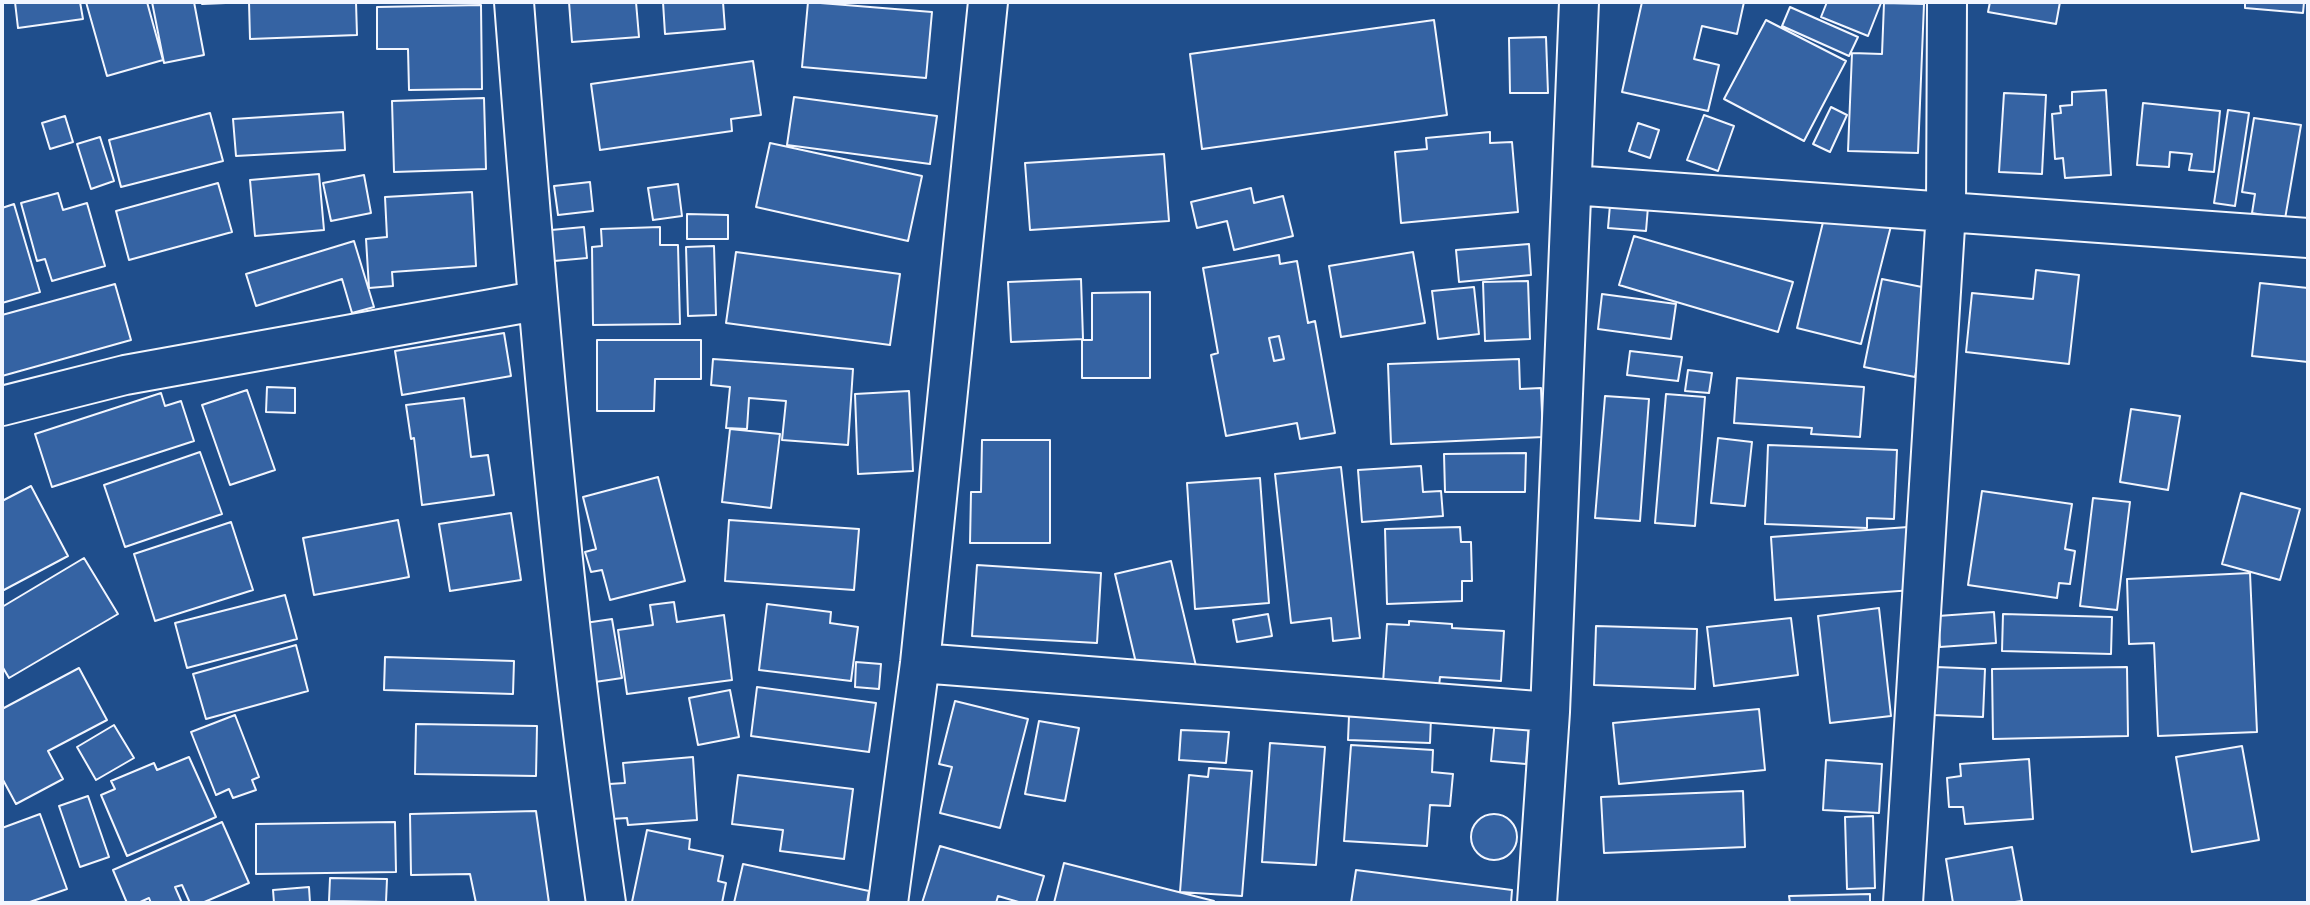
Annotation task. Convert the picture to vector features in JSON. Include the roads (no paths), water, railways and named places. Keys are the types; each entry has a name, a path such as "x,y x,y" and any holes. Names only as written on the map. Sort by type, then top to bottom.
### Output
{"street":[{"path":"514,2 536,301 587,772 606,903"},
{"path":"888,903 920,663 988,2"},
{"path":"1537,903 1550,712 1579,2"},
{"path":"1903,903 1946,211 1947,2"},
{"path":"1572,185 2308,238"},
{"path":"2,406 125,376 536,301"},
{"path":"920,663 1550,712"}]}
